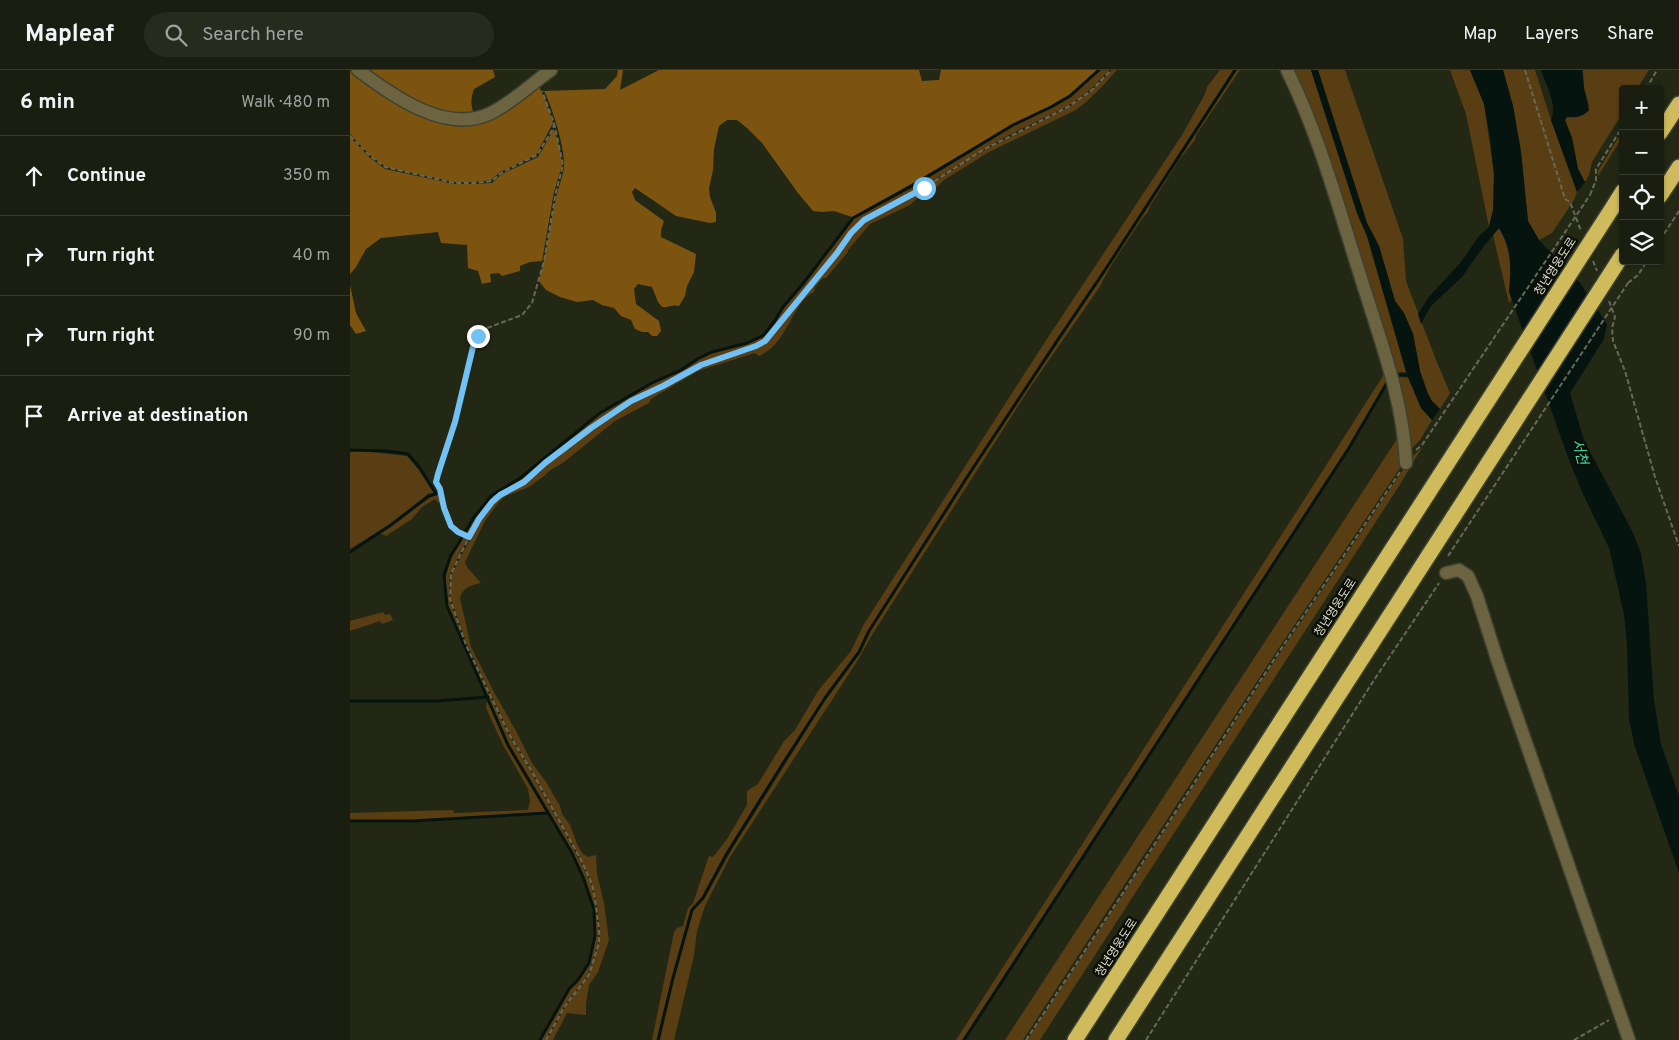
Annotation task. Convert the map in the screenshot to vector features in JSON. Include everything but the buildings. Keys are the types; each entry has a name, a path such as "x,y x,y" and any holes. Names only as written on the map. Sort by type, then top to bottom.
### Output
{"highway":[{"path":"1662,130 1679,104"},
{"path":"1664,190 1679,167"},
{"name":"청년영웅도로","path":"1075,1040 1619,198"},
{"path":"1116,1040 1619,260"}],"street":[{"path":"358,70 398,98 423,110 454,119 476,119 491,112 508,102 551,70"},
{"path":"1286,70 1296,90 1328,176 1395,389 1403,426 1406,463"},
{"path":"1446,573 1459,570 1468,576 1477,596 1498,662 1629,1040"}],"path":[{"path":"546,1040 565,1006 589,975 599,943 596,899 592,884 580,860 509,734 466,645 450,599 451,574 479,519 500,495 524,482 545,463 591,428 631,401 701,365 756,346 765,341 837,253 851,233 864,220 924,188 996,143 1068,107 1092,90 1111,70"},
{"path":"1648,85 1657,70"},
{"path":"469,537 451,526 444,508 440,489 436,482 455,422 473,347 478,336 487,328 522,315 532,303 544,262 556,192 564,165 554,123 537,79"},
{"path":"350,136 370,156 386,168 454,183 475,183 492,181 501,173 537,156 553,129 554,123"},
{"path":"1026,1040 1276,655 1406,463 1422,444 1590,195 1596,180 1596,169 1620,130"},
{"path":"1664,234 1679,211"},
{"path":"1146,1040 1374,680 1446,573 1448,556 1628,283 1638,275 1644,265"},
{"path":"1574,1040 1620,1014"}],"shaded area":[{"path":"350,70 355,70 397,100 471,122 537,82 553,123 536,155 500,172 491,180 454,182 386,167 371,156 350,134"},
{"path":"361,70 493,70 495,77 474,89 471,103 475,117 423,108"},
{"path":"618,70 623,70 620,90 659,70 919,70 922,81 939,80 941,70 1097,70 1069,95 1013,124 852,217 834,211 813,211 762,143 737,120 727,120 719,126 709,188 716,213 716,222 710,223 676,216 635,188 632,192 635,200 664,221 661,237 696,254 694,272 679,306 662,307 652,287 638,284 634,289 636,304 659,321 661,331 657,336 652,336 648,332 635,329 631,320 621,316 614,308 593,300 577,302 560,297 546,290 539,281 564,165 557,127 544,91 605,89 617,76"},
{"path":"1100,70 1109,70 1091,89 1068,106 1003,138 923,187 864,219 850,232 836,252 764,340 756,345 701,364 631,400 590,427 544,462 524,481 499,494 491,501 478,519 469,536 465,534 493,496 519,480 600,414 712,353 748,343 764,336 775,323 783,308 803,285 853,219 1014,125 1071,97"},
{"path":"1112,70 1117,70 1091,97 1074,111 989,152 944,180 930,193 920,196 910,205 870,224 826,278 823,278 815,287 814,292 806,297 784,333 769,350 759,356 755,353 698,371 651,399 649,403 615,421 529,487 506,496 499,502 485,521 465,562 481,583 465,589 460,598 471,647 532,763 560,806 562,814 570,825 582,853 588,857 596,855 597,874 604,903 609,940 598,972 589,985 586,1015 567,1013 553,1040 547,1040 566,1006 589,975 599,943 600,929 592,884 581,860 510,734 467,644 451,599 450,586 452,574 480,520 492,503 500,496 525,482 545,463 631,401 664,387 701,365 756,347 765,342 838,253 851,233 865,220 924,188 981,152 1069,107 1092,90"},
{"path":"1220,70 1234,70 1105,270 1058,337 971,470 869,630 858,652 824,698 730,847 702,897 691,909 657,1040 652,1040 674,932 677,928 683,926 688,908 693,903 709,856 713,857 727,839 747,805 747,791 758,784 784,741 795,730 818,691 851,651 864,624 1039,351 1182,135 1207,87"},
{"path":"1237,70 1240,70 1196,135 1195,140 1179,160 1148,212 1112,264 1099,288 1029,389 856,663 730,857 705,906 697,931 694,956 674,1040 660,1040 674,978 693,910 704,899 732,849 826,699 860,653 870,631 972,471 1106,271"},
{"path":"1292,70 1311,70 1357,213 1367,236 1406,372 1394,375"},
{"path":"1318,70 1345,70 1403,239 1406,281 1450,393 1440,409 1428,394 1420,371 1413,334 1404,313 1395,301 1379,246 1367,223"},
{"path":"1450,70 1470,70 1484,104 1494,174 1493,210 1489,227 1466,114"},
{"path":"1503,70 1535,70 1577,192 1574,200 1552,233 1539,240 1528,221 1521,152 1513,106"},
{"path":"1583,70 1649,70 1640,85 1619,85 1619,118 1592,162 1585,182 1578,169 1572,138 1565,120 1567,117 1589,106 1584,88"},
{"path":"554,129 562,165 554,192 542,261 530,262 520,266 520,271 502,276 499,273 490,274 491,282 482,284 478,271 468,268 467,245 441,243 438,232 381,238 366,249 350,274 350,137 369,157 385,169 454,184 475,184 492,183 502,174 538,157"},
{"path":"1619,137 1619,142 1598,176 1598,171"},
{"path":"1499,228 1508,246 1511,261 1510,287 1512,299 1509,303 1493,235"},
{"path":"350,285 356,313 366,331 356,334 350,325"},
{"path":"1388,368 1387,381 1348,447 962,1040 956,1040 1304,500"},
{"path":"1399,377 1409,378 1421,408 1432,420 1420,440 1408,452 1395,380"},
{"path":"1399,431 1404,462 1275,654 1023,1040 1005,1040 1397,439"},
{"path":"1423,446 1399,486 1040,1040 1027,1040 1278,656 1411,458"},
{"path":"363,451 407,456 434,493 428,494 390,524 350,549 350,452"},
{"path":"439,493 442,506 435,499 422,507 412,519 386,536 379,533 424,501"},
{"path":"464,535 468,537 450,574 449,599 465,645 508,734 580,861 591,884 595,900 598,943 588,975 565,1005 545,1040 540,1040 569,989 578,980 589,963 595,936 594,909 584,876 572,853 508,745 447,606 446,577 450,561"},
{"path":"383,612 385,615 390,614 393,620 382,624 380,621 350,631 350,621"},
{"path":"487,699 507,746 546,812 412,821 350,820 350,813 453,810 454,813 528,810 530,801 528,789 502,743 486,708"}],"water":[{"path":"1311,70 1318,70 1367,223 1379,246 1395,301 1404,313 1413,334 1420,371 1428,394 1440,409 1432,420 1421,408 1407,375 1367,236 1357,213"},
{"name":"서천","path":"1470,70 1503,70 1513,106 1521,152 1528,221 1539,240 1580,283 1607,324 1604,339 1570,393 1584,440 1632,531 1641,553 1646,583 1654,700 1661,744 1679,796 1679,873 1635,747 1629,720 1627,645 1624,615 1609,548 1569,460 1509,292 1510,259 1499,228 1462,277 1431,306 1421,324 1418,314 1428,298 1461,262 1479,236 1489,227 1493,210 1494,174 1490,137 1484,104"},
{"path":"1541,70 1582,70 1589,110 1582,116 1567,117 1565,120 1572,138 1578,169 1585,182 1577,192 1551,120 1553,114 1552,102"}],"waterway":[{"path":"540,1040 569,989 578,980 589,963 595,936 594,909 572,853 508,745 447,606 444,575 451,555 474,517 492,495 519,479 600,413 652,383 681,370 699,358 712,352 747,343 764,335 783,307 853,218 912,186 1013,125 1070,96 1099,70"},
{"path":"658,1040 692,910 703,898 726,855 782,765 825,698 859,652 869,631 971,471 1235,70"},
{"path":"1398,375 1407,375"},
{"path":"964,1040 1349,448 1388,381"},
{"path":"350,450 387,451 408,454 420,468 436,494 429,496 391,525 350,552"},
{"path":"350,701 437,701 488,697"},
{"path":"350,821 413,821 548,813"}],"route":[{"path":"478,336 473,347 455,422 436,482 440,489 444,508 451,526 469,537 479,519 500,495 524,482 545,463 591,428 631,401 701,365 756,346 765,341 784,316 807,291 851,233 864,220 924,188"}]}
